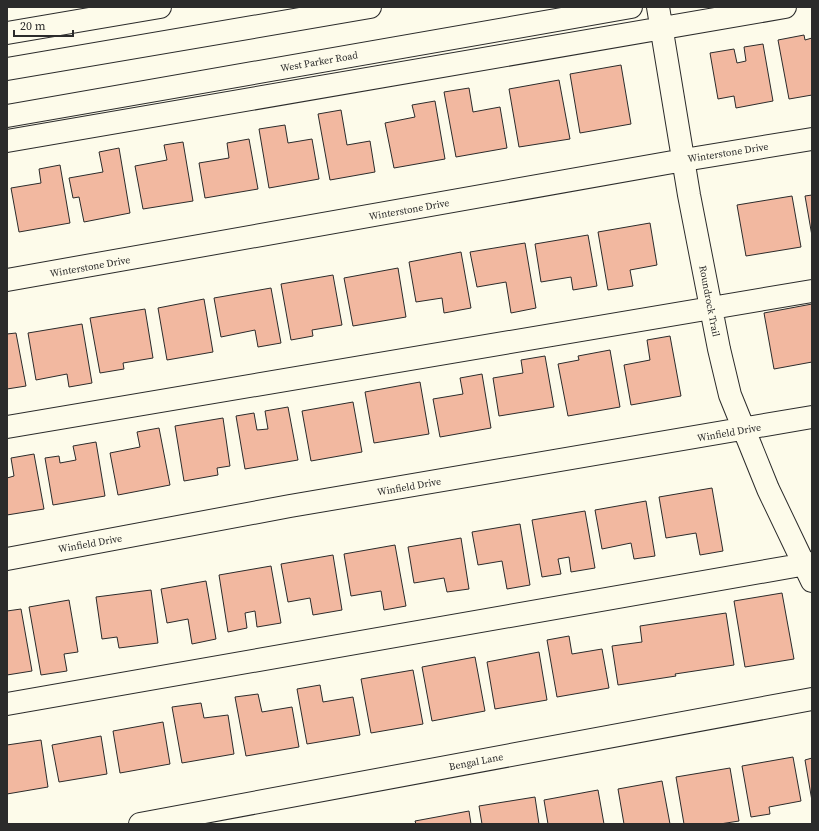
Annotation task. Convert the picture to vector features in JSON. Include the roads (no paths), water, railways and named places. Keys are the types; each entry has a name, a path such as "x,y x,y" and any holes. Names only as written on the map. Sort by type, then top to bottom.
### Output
{"street":[{"path":"7,33 160,7"},
{"path":"7,69 370,7"},
{"name":"West Parker Road","path":"7,116 631,7"},
{"name":"Roundrock Trail","path":"658,7 689,195 711,309 730,395 768,489 809,569"},
{"path":"7,141 785,7"},
{"name":"Winterstone Drive","path":"7,280 684,160 812,139"},
{"path":"7,427 812,291"},
{"name":"Winfield Drive","path":"7,558 298,505 812,417"},
{"path":"7,704 809,569"},
{"name":"Bengal Lane","path":"140,824 812,699"}]}
